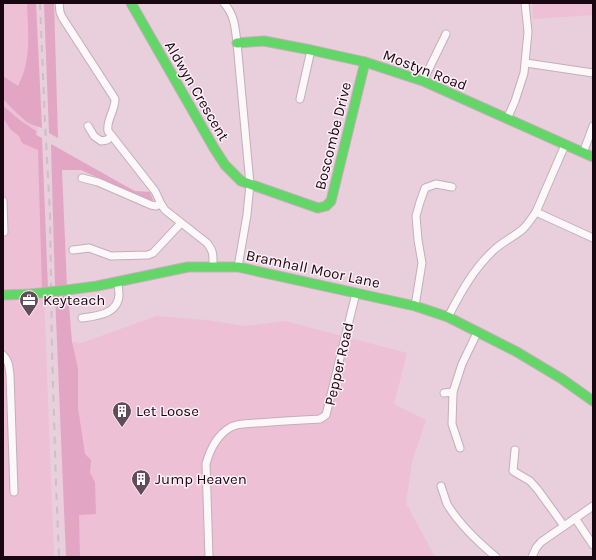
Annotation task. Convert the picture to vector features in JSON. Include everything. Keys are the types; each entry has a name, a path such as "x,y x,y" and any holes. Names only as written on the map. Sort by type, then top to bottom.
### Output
{"street":[{"path":"59,3 62,17 115,99 108,124 108,132 155,191 165,210 207,243 212,249 213,267"},
{"name":"Aldwyn Crescent","path":"130,3 225,165 241,181 250,184"},
{"name":"Aldwyn Crescent","path":"224,3 231,12 234,21 250,184 247,215 238,266"},
{"path":"507,119 515,101 526,63 528,32 525,3"},
{"path":"423,81 446,34"},
{"name":"Mostyn Road","path":"237,43 264,41 365,62 423,81 593,157"},
{"path":"300,99 311,50"},
{"name":"Boscombe Drive","path":"250,184 318,208 326,206 331,201 365,62"},
{"path":"526,63 593,73"},
{"path":"88,126 94,136 101,141 112,136"},
{"path":"583,153 593,126"},
{"path":"448,317 462,289 481,263 507,239 522,230 531,220 536,212 565,145"},
{"path":"82,178 98,182 151,205 156,206 161,204"},
{"path":"415,306 422,263 416,216 420,202 425,188 436,184 452,186"},
{"path":"3,201 4,232"},
{"path":"536,212 593,238"},
{"path":"74,250 89,248 112,256 148,255 153,253 181,223"},
{"name":"Bramhall Moor Lane","path":"3,296 97,286 188,267 238,266 415,306 448,317 517,352 562,379 593,401"},
{"path":"82,318 103,315 111,311 117,304 119,295 118,282"},
{"name":"Pepper Road","path":"210,557 206,464 210,450 219,437 233,426 274,421 320,419 326,416 356,293"},
{"path":"460,448 452,424 453,392 462,364 477,332"},
{"path":"3,355 9,363 10,375 14,492"},
{"path":"444,393 453,392"},
{"path":"515,450 513,471 530,481 564,526"},
{"path":"441,486 447,503 457,518 476,539 496,557"},
{"path":"532,557 536,548 541,542 593,506"},
{"path":"575,518 593,545"}],"shaded area":[{"path":"3,3 29,3 41,181 54,557 3,557"},
{"path":"27,3 36,3 42,128 27,122 3,99 3,76 18,86 25,66 28,46"},
{"path":"44,3 54,3 58,138 49,133"},
{"path":"532,3 593,3 593,15 533,19"},
{"path":"3,106 36,131 36,135 42,138 48,289 42,289 38,150 22,143 19,136 11,130 3,118"},
{"path":"51,144 135,191 150,192 153,200 151,202 81,170 62,170 67,287 55,288"},
{"path":"55,294 68,294 72,342 78,369 78,408 85,454 91,460 90,473 95,482 96,514 79,515 80,557 66,557"},
{"path":"156,316 206,320 245,326 285,321 407,353 394,404 426,420 412,462 406,503 435,557 80,557 72,342 82,343"}],"railway":[{"path":"40,3 50,214 52,350 59,557"}],"traffic: fast":[{"path":"131,3 225,165 241,181 318,208 326,206 331,201 365,62"},
{"path":"237,43 264,41 365,62 423,81 593,157"},
{"path":"67,290 97,286 188,267 238,267 415,306 448,317 517,352 562,379 593,401"},
{"path":"31,294 67,290"},
{"path":"3,295 31,294"}],"place":[{"name":"Keyteach","path":"29,317"},
{"name":"Let Loose","path":"122,428"},
{"name":"Jump Heaven","path":"141,496"}]}
